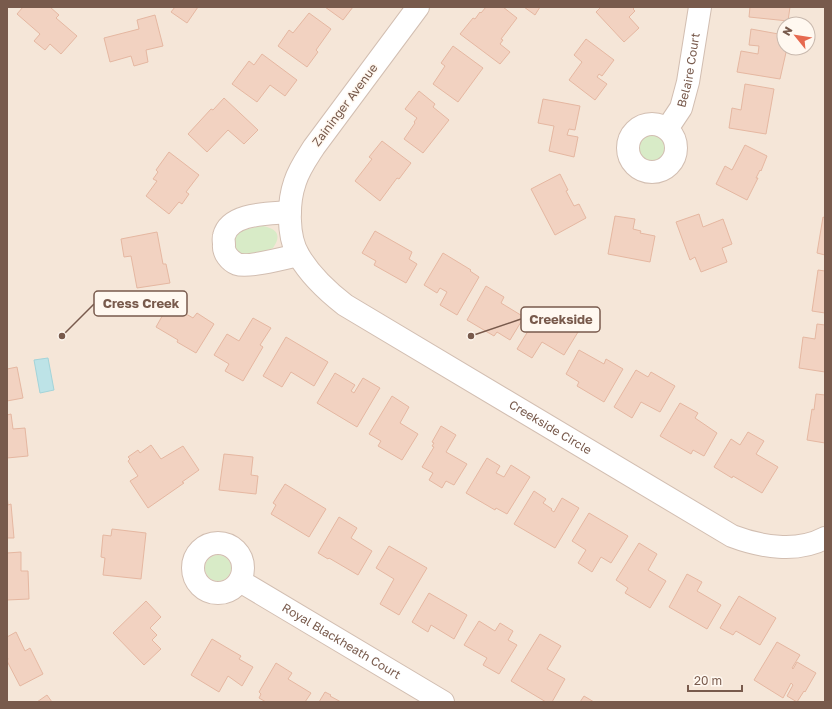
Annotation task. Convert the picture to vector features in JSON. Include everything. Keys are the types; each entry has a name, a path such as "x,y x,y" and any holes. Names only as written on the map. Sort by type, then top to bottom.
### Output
{"street":[{"name":"Zaininger Avenue","path":"290,212 291,197 295,181 303,164 418,7"},
{"name":"Belaire Court","path":"667,129 681,108 687,89 700,7"},
{"path":"290,212 248,216 238,220 229,227 224,235 223,248 227,257 237,264 248,265 298,255"},
{"name":"Creekside Circle","path":"290,212 292,236 298,255 315,278 345,305 732,536 749,543 769,547 796,547 818,542 825,538"},
{"name":"Royal Blackheath Court","path":"240,581 444,702"}],"shaded area":[{"path":"7,7 825,7 825,702 7,702"}],"green space":[{"path":"652,134 658,135 662,138 665,142 665,154 662,158 658,161 652,162 646,161 642,158 639,154 638,148 639,142 642,138 646,135"},
{"path":"263,226 272,229 277,233 277,240 273,248 247,257 234,252 231,239 234,236 254,227"},
{"path":"218,555 227,559 231,568 227,577 218,581 209,577 205,568 209,559"}],"water":[{"path":"48,358 54,390 40,393 34,360"}],"building":[{"path":"23,7 50,7 59,15 56,18 77,36 61,54 50,44 45,50 34,41 40,34 17,14"},
{"path":"175,7 198,7 187,23 171,12"},
{"path":"325,7 353,7 343,20"},
{"path":"486,7 503,7 517,18 501,39 503,40 500,44 510,52 500,64 460,34 473,18 475,19"},
{"path":"524,7 540,7 535,15"},
{"path":"601,7 635,7 633,9 635,11 629,17 639,28 624,42 596,12"},
{"path":"750,7 790,7 789,16 776,16 776,20 749,17"},
{"path":"309,13 331,29 316,50 318,52 307,67 278,46 289,30 293,33"},
{"path":"155,15 163,46 146,50 148,62 134,66 131,56 110,62 104,38 139,29 137,20"},
{"path":"751,29 776,34 776,56 785,56 780,79 737,72 741,51 758,54 759,46 749,45"},
{"path":"586,39 614,60 602,76 599,74 597,77 607,84 595,100 569,80 582,62 574,55"},
{"path":"453,46 483,68 458,102 433,84 445,66 441,63"},
{"path":"262,54 297,80 285,96 270,85 257,102 232,84 249,61 254,65"},
{"path":"745,84 774,89 766,134 729,128 732,108 741,110"},
{"path":"419,91 435,104 433,107 449,120 423,153 404,139 417,118 405,109"},
{"path":"224,98 258,130 244,144 228,130 207,152 188,134 211,109 213,110"},
{"path":"543,99 580,106 575,130 569,129 567,135 578,137 574,157 549,151 554,126 538,123"},
{"path":"382,141 411,163 399,179 397,178 380,201 355,181 372,159 369,157"},
{"path":"745,145 767,156 747,200 716,184 725,166 732,170"},
{"path":"169,152 199,175 186,192 189,194 182,204 179,202 169,214 146,196 157,181 153,179 158,172 156,170"},
{"path":"560,174 568,190 566,191 574,206 579,204 586,218 555,235 531,189"},
{"path":"699,214 703,227 723,219 732,244 722,248 727,262 701,272 695,257 690,260 676,222"},
{"path":"615,216 635,219 633,229 641,231 640,233 655,236 650,262 608,254"},
{"path":"823,217 825,218 825,255 817,253"},
{"path":"375,231 412,252 409,259 417,264 406,283 374,265 376,261 362,253"},
{"path":"157,232 163,264 166,264 170,283 137,288 131,256 124,257 121,239"},
{"path":"443,253 471,270 470,271 479,277 457,315 440,305 447,292 440,288 437,293 424,285"},
{"path":"818,270 825,271 825,313 812,311"},
{"path":"486,286 504,297 501,303 524,317 510,340 497,332 494,336 467,320"},
{"path":"169,304 193,318 197,313 214,324 196,353 156,327"},
{"path":"545,313 578,332 564,355 542,342 532,358 517,349 533,323 538,325"},
{"path":"253,318 271,328 260,345 263,347 243,381 225,371 229,364 214,355 227,334 239,341"},
{"path":"817,324 825,325 825,372 799,368 803,337 815,339"},
{"path":"286,337 328,362 314,386 291,372 282,387 263,376"},
{"path":"579,350 604,364 606,359 623,369 604,402 577,386 579,382 566,374"},
{"path":"17,367 23,398 7,401 7,369"},
{"path":"636,370 648,377 651,372 675,386 660,412 641,402 632,418 614,407"},
{"path":"335,373 355,385 351,391 354,393 363,378 380,388 357,427 317,403"},
{"path":"816,394 825,395 825,443 807,440"},
{"path":"392,396 409,407 400,423 418,434 402,460 378,446 381,441 369,434"},
{"path":"680,403 698,413 695,418 717,433 704,456 693,450 691,454 660,436"},
{"path":"11,414 13,429 25,428 28,456 7,458 7,415"},
{"path":"441,426 456,435 446,452 467,464 454,485 446,481 442,488 429,480 433,473 422,467 434,447 432,446 434,443 432,442"},
{"path":"748,432 764,441 756,454 778,467 762,493 714,467 731,439 740,445"},
{"path":"151,445 161,459 183,446 199,470 182,482 184,483 148,508 130,481 138,476 128,461 130,459 128,457 138,450 140,453"},
{"path":"224,454 253,457 251,475 258,476 256,494 219,490"},
{"path":"487,458 500,466 496,473 504,477 511,465 530,477 507,514 496,508 495,510 466,493"},
{"path":"285,484 326,509 309,537 271,514 276,505 273,503"},
{"path":"534,491 546,499 543,503 554,512 562,498 579,508 555,548 514,524"},
{"path":"7,494 8,505 11,504 14,538 7,538"},
{"path":"589,513 628,536 611,563 601,557 592,572 578,563 586,550 572,541"},
{"path":"339,517 357,528 351,538 372,551 358,575 318,553"},
{"path":"112,529 146,533 141,579 103,575 105,558 101,557 103,535 111,536"},
{"path":"639,543 657,554 648,570 666,581 650,608 625,593 628,588 616,580"},
{"path":"389,546 427,568 399,615 380,604 394,579 376,568"},
{"path":"21,552 21,571 28,571 29,599 7,600 7,553"},
{"path":"687,574 702,582 697,591 721,605 707,629 669,607"},
{"path":"429,593 467,615 454,639 431,625 428,632 412,622"},
{"path":"739,596 776,618 760,645 736,631 733,635 720,628"},
{"path":"146,601 161,617 150,628 157,635 152,640 161,649 144,665 113,633"},
{"path":"479,621 495,631 500,623 513,631 508,640 517,645 499,674 483,665 487,658 464,645"},
{"path":"16,632 25,651 30,648 43,674 20,686 7,661 7,637"},
{"path":"540,634 561,646 547,669 565,679 552,702 546,702 511,681"},
{"path":"212,639 241,656 239,659 253,667 242,686 228,676 219,692 191,675"},
{"path":"777,642 800,655 792,668 793,669 797,662 816,673 805,692 804,691 797,702 787,696 793,685 791,683 783,698 754,680"},
{"path":"276,663 292,673 288,679 311,693 305,702 266,702 259,698 261,694 259,692"},
{"path":"325,692 331,695 330,696 341,702 319,702"},
{"path":"47,695 52,702 37,702"},
{"path":"584,696 594,702 580,702"}],"place":[{"name":"Cress Creek","path":"62,336"},
{"name":"Creekside","path":"471,336"}]}
